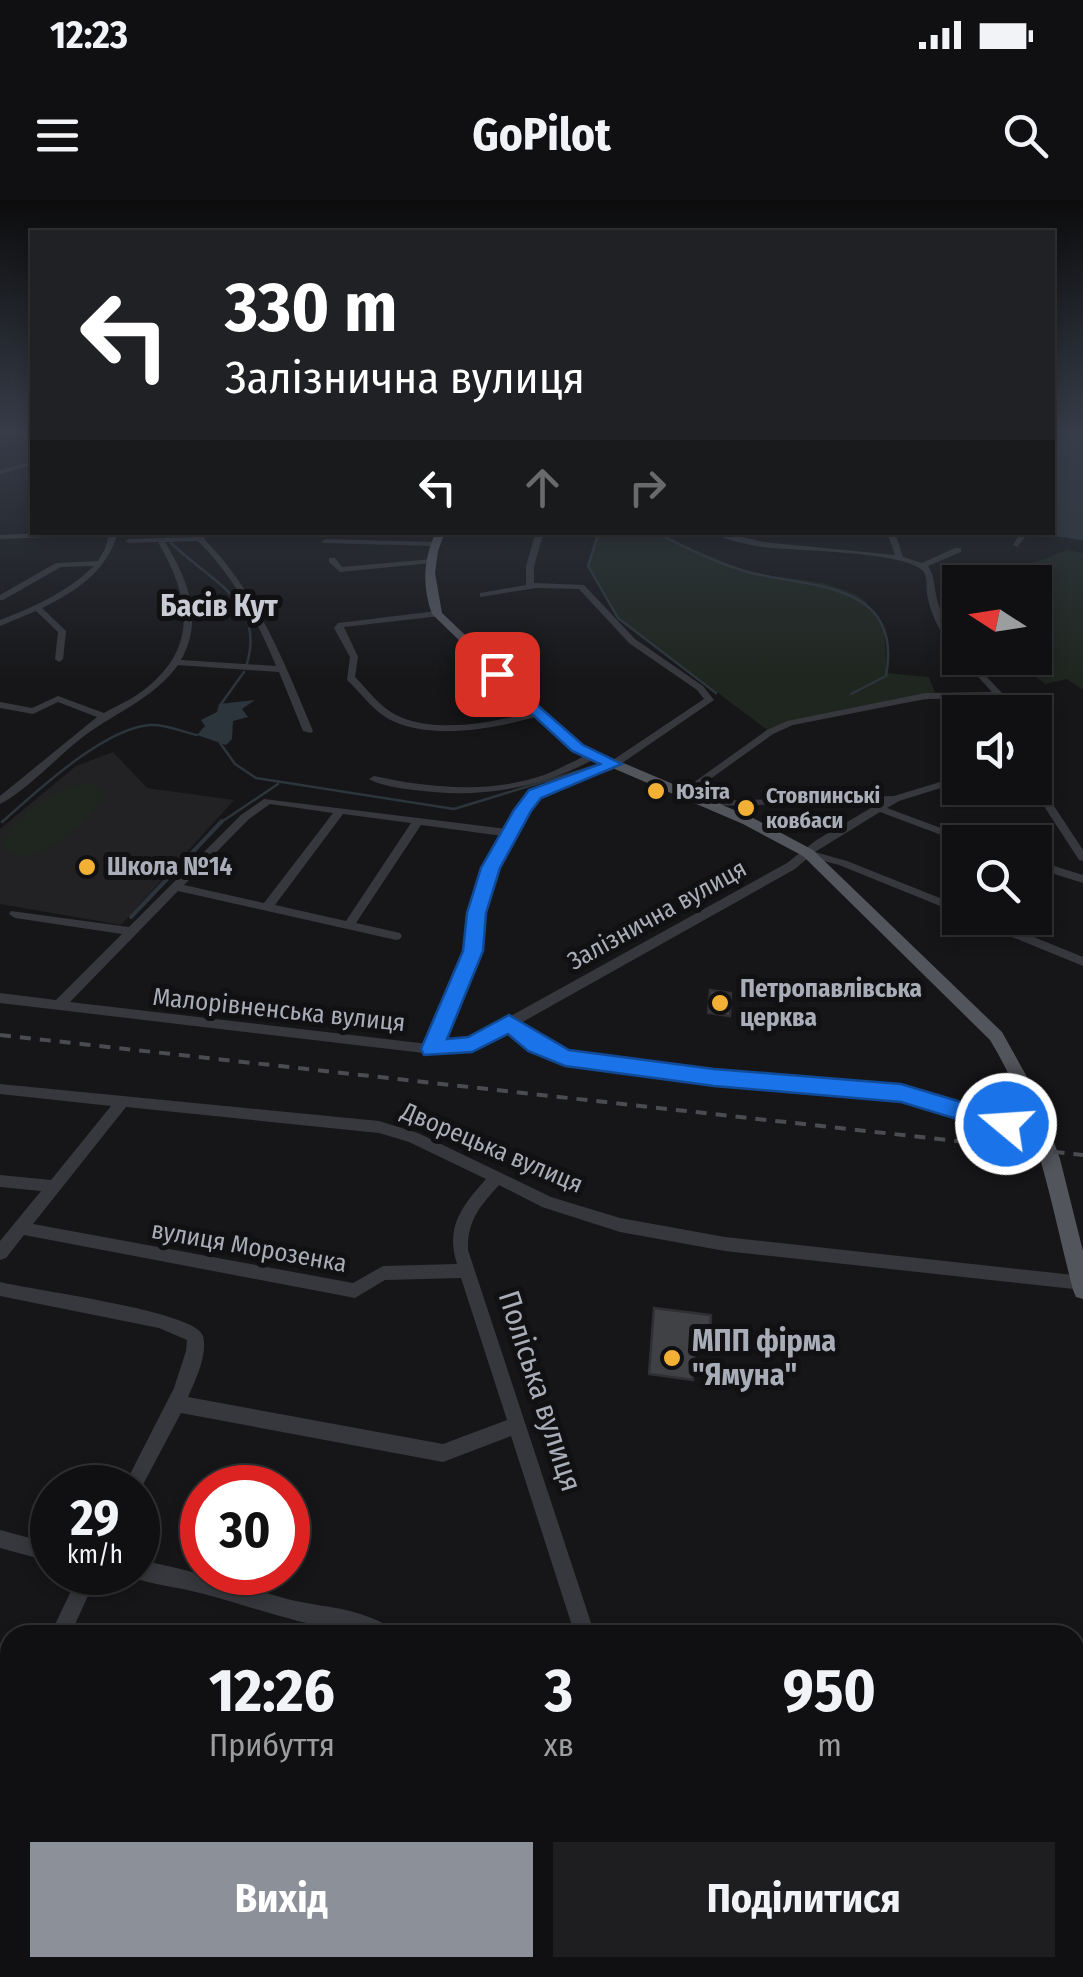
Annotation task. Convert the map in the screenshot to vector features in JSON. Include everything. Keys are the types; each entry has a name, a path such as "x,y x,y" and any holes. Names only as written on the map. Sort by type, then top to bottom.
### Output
{"main road":[{"path":"438,535 434,544 431,591 437,614 539,714 578,748 707,803 808,854 996,1036 1020,1073 1044,1137 1082,1286"}],"street":[{"path":"533,586 528,583 530,566 539,535"},
{"path":"727,535 778,547 900,560 922,566 930,575 942,622"},
{"path":"892,535 900,560"},
{"path":"1017,545 1022,536 1019,535"},
{"path":"0,537 114,536 161,542 202,536 222,557 264,627 308,732"},
{"path":"0,623 37,608 89,576 114,536"},
{"path":"326,540 434,544"},
{"path":"0,801 104,716 145,694 179,663 186,648 190,601 161,542"},
{"path":"922,566 958,550"},
{"path":"332,560 340,570 432,562"},
{"path":"0,598 59,564 98,563"},
{"path":"482,595 533,586"},
{"name":"Малорівненська вулиця","path":"0,998 432,1049 464,978 485,884 509,833 535,794 614,764 656,732 705,704 708,696 632,641 582,587 533,586"},
{"path":"37,608 62,631 59,659"},
{"path":"437,614 341,625 338,628 354,657 350,678 387,714 410,723 456,727 539,714"},
{"path":"179,663 279,669"},
{"path":"980,675 998,695"},
{"path":"684,794 770,732 796,721 942,696"},
{"path":"0,705 33,711 58,699 104,716"},
{"path":"374,779 432,790 480,790 561,772 594,756"},
{"name":"Залізнична вулиця","path":"707,803 895,799 942,785"},
{"name":"Залізнична вулиця","path":"432,1049 472,1044 808,854 895,799"},
{"path":"59,1005 259,805 278,800 509,833"},
{"path":"1048,805 1083,858"},
{"path":"882,809 942,832"},
{"path":"267,907 341,810"},
{"path":"349,925 418,821"},
{"path":"808,854 843,862 942,903"},
{"path":"1052,870 1083,880"},
{"path":"176,888 396,936"},
{"path":"15,914 132,932"},
{"path":"1018,935 1083,962"},
{"path":"509,1023 536,1045 565,1058 714,1078 901,1093 1044,1137"},
{"name":"Дворецька вулиця","path":"0,1089 379,1127 413,1137 547,1202 620,1225 726,1244 1082,1286"},
{"path":"0,1253 124,1100"},
{"name":"Поліська вулиця","path":"497,1178 465,1213 458,1227 466,1271 582,1625"},
{"path":"0,1181 53,1186"},
{"name":"вулиця Морозенка","path":"20,1228 355,1291 383,1272 466,1271"},
{"path":"0,1290 170,1322 195,1336 196,1346 174,1403 143,1465"},
{"path":"174,1403 443,1453 517,1424"},
{"path":"0,1539 30,1547"},
{"path":"160,1575 276,1601 307,1614 370,1625"},
{"path":"65,1625 79,1595"}],"shaded area":[{"path":"1055,516 1083,516 1083,540 1046,535 1055,535"},
{"path":"598,535 660,535 751,573 824,583 855,594 866,602 884,628 887,673 929,677 937,698 828,714 770,732 618,618 588,566"},
{"path":"1068,550 1083,553 1083,690 1067,679 1045,684 1034,675 1052,675 1052,565 1027,565"},
{"path":"255,700 242,709 248,717 233,721 232,739 226,745 197,735 205,726 201,720 217,712 219,704"},
{"name":"Школа №14","path":"113,752 147,788 234,800 121,925 0,904 0,829 76,766"},
{"path":"86,783 100,787 104,795 86,819 58,843 27,855 13,854 1,845 15,824 36,805 62,790"}],"building":[{"name":"Петропавлівська церква","path":"710,990 731,993 730,1016 708,1013"},
{"name":"МПП фірма \"Ямуна\"","path":"654,1308 711,1315 710,1342 695,1340 693,1380 649,1374"}],"waterway":[{"path":"167,540 169,535"},
{"path":"598,535 588,566 618,618 716,693"},
{"path":"661,535 736,568 823,587 866,605 880,622 888,645 886,676 851,694"},
{"path":"171,543 232,595 242,609 249,625 246,667"},
{"path":"221,704 244,672"},
{"path":"2,822 72,763 113,737 151,725 197,735"},
{"path":"220,743 235,764 256,778 454,809 595,766"},
{"path":"220,823 278,784"},
{"path":"131,917 220,823"}],"railway":[{"path":"0,1035 1083,1155"}],"place":[{"name":"Юзіта","path":"656,791"},
{"name":"Стовпинські ковбаси","path":"746,808"},
{"name":"Школа №14","path":"87,867"},
{"name":"Петропавлівська церква","path":"720,1003"},
{"name":"МПП фірма \"Ямуна\"","path":"672,1358"}],"district":[{"name":"Басів Кут","path":"219,606"}],"route":[{"path":"497,674 567,740 614,764 571,784 535,794 523,810 490,868 480,898 473,951 432,1049 472,1044 509,1023 536,1045 565,1058 714,1078 901,1093 1006,1124"}]}
